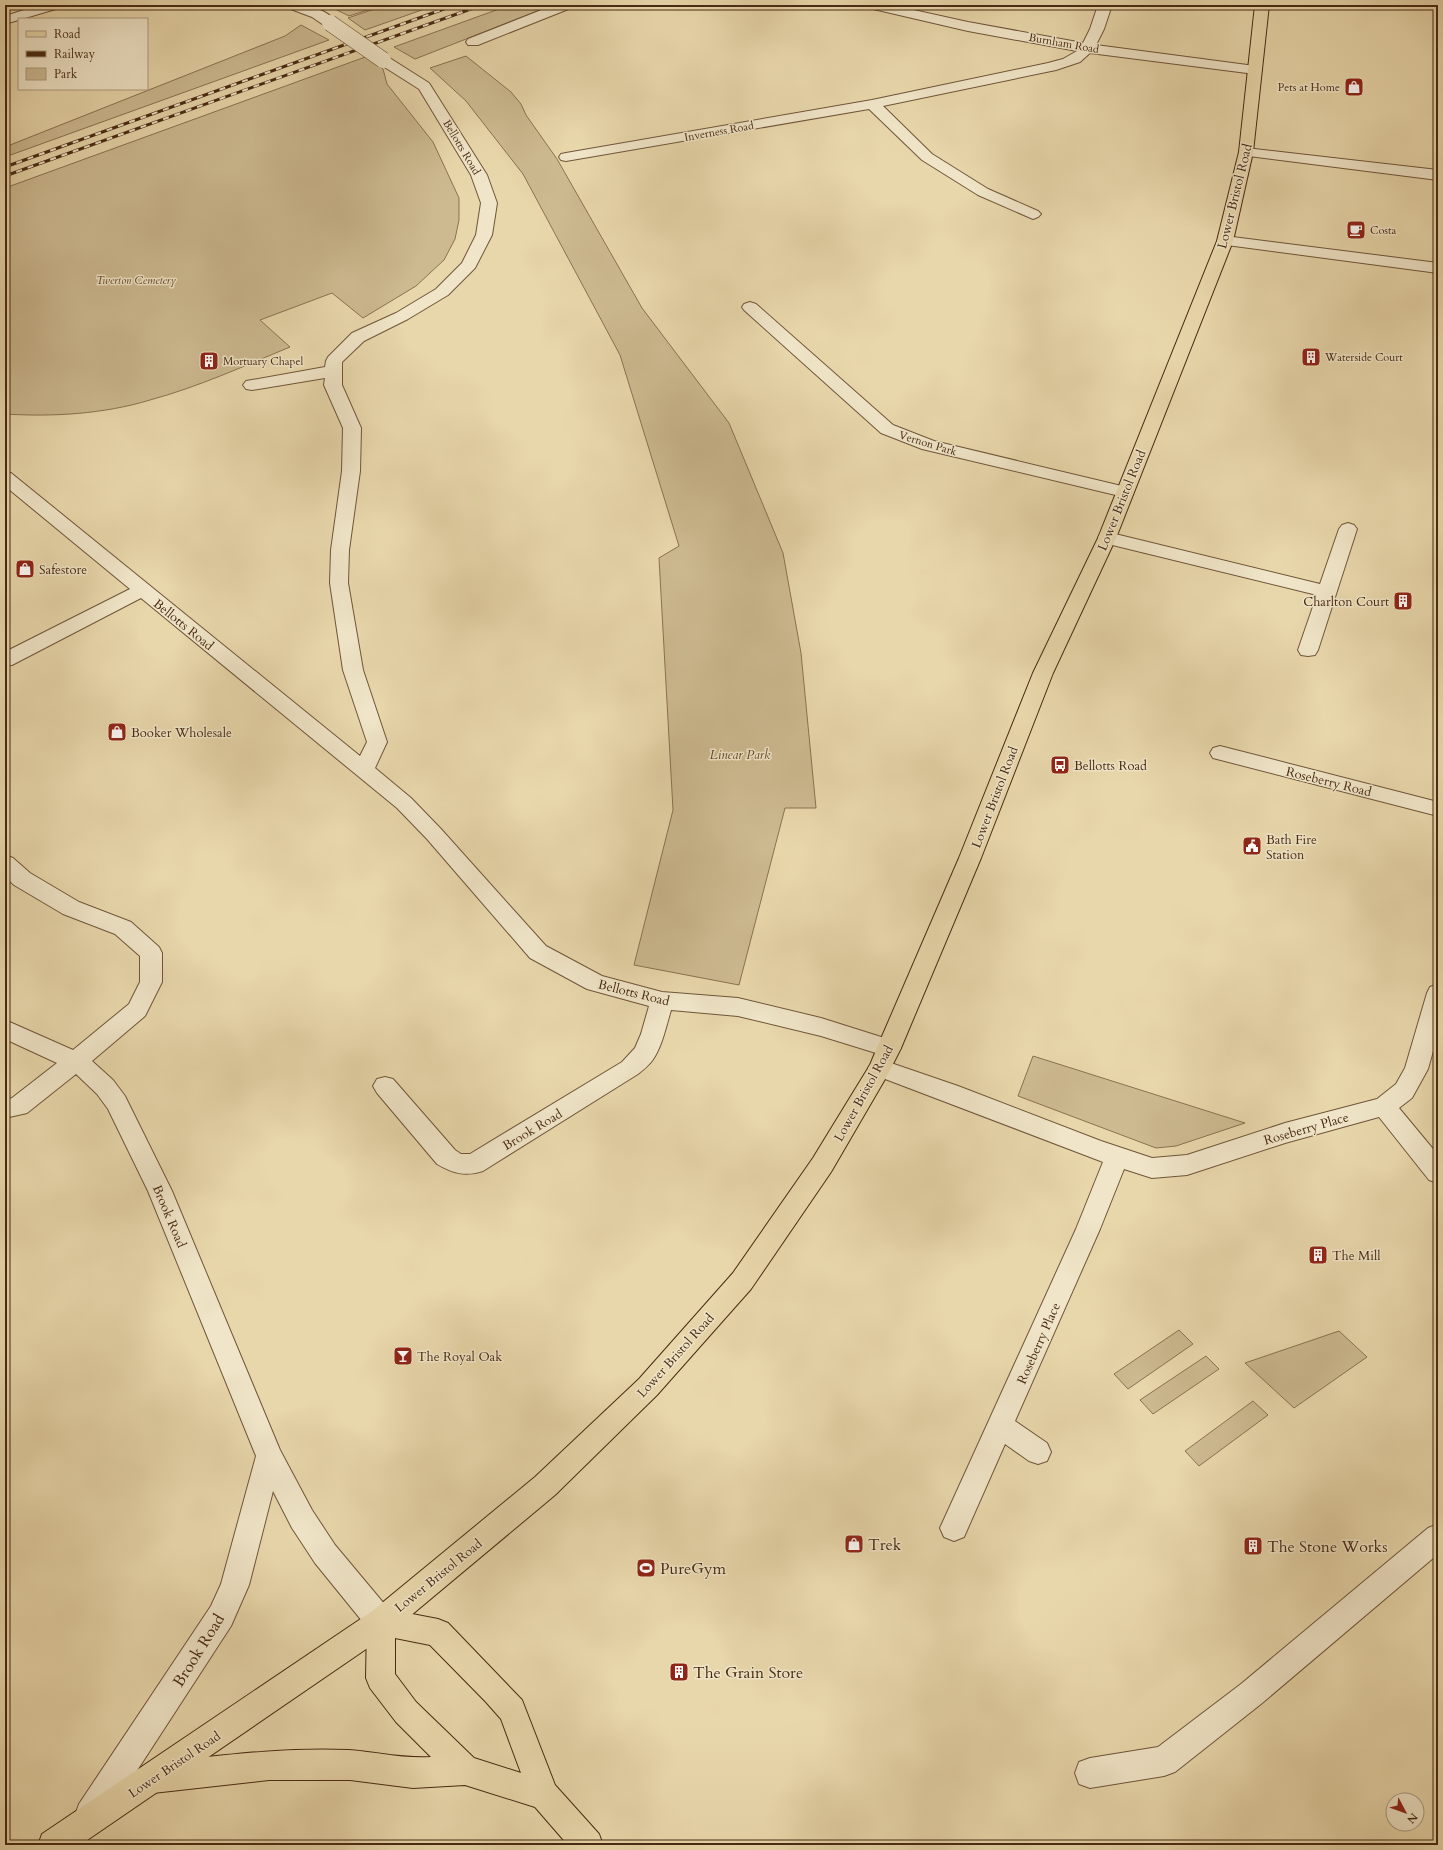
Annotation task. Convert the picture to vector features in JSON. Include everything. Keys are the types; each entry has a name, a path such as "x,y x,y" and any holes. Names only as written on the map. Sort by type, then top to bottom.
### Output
{"main road":[{"name":"Lower Bristol Road","path":"53,1845 154,1778 285,1687 311,1672 381,1622 545,1486 648,1387 742,1281 822,1165 885,1058 970,858 1043,673 1107,538 1225,241 1246,152 1262,5"},
{"path":"465,1770 406,1712 380,1678 381,1622 438,1633 496,1692 512,1710 544,1795 588,1845"},
{"path":"154,1778 269,1765 350,1765 413,1773 465,1770 544,1795"}],"street":[{"path":"5,20 54,5"},
{"name":"Bellotts Road","path":"293,5 317,14 383,60 424,86 479,175 489,203 484,235 469,265 442,292 402,316 358,337 334,361 333,384 352,428 351,471 340,550 339,583 353,670 377,742 364,769"},
{"path":"473,42 566,5"},
{"name":"Burnham Road","path":"874,5 937,21 1088,48 1255,70"},
{"path":"1088,48 1103,14 1105,5"},
{"name":"Inverness Road","path":"566,157 872,104 1051,67 1066,63 1080,55 1088,48"},
{"path":"872,104 927,157 983,192 1033,214"},
{"path":"1246,152 1438,175"},
{"path":"1225,241 1438,268"},
{"name":"Vernon Park","path":"750,307 888,429 928,445 1124,492"},
{"path":"252,385 334,371"},
{"name":"Bellotts Road","path":"5,477 404,803 434,834 538,952 595,983 662,1001 738,1007 821,1027 885,1058"},
{"path":"1308,650 1348,529"},
{"path":"1107,538 1327,592"},
{"path":"5,660 142,590"},
{"name":"Roseberry Road","path":"1220,753 1438,810"},
{"path":"5,863 22,879 71,908 123,928 151,953 151,982 137,1010 75,1062 19,1106 5,1109"},
{"name":"Roseberry Place","path":"885,1058 950,1093 1094,1149 1152,1168 1187,1165 1285,1133 1384,1106 1404,1091 1416,1069 1437,1000"},
{"name":"Brook Road","path":"385,1086 446,1157 457,1164 474,1164 630,1068 644,1054 653,1034 662,1001"},
{"name":"Brook Road","path":"5,1030 75,1062 86,1069 105,1087 117,1103 153,1177 269,1456 302,1519 325,1554 381,1622"},
{"path":"1384,1106 1438,1173"},
{"name":"Roseberry Place","path":"954,1528 1088,1229 1116,1156"},
{"path":"1001,1426 1038,1452"},
{"name":"Brook Road","path":"84,1825 221,1616 235,1585 269,1456"},
{"path":"1090,1773 1164,1761 1251,1694 1438,1537"}],"green space":[{"path":"327,5 383,5 349,16"},
{"path":"386,5 436,5 365,30 348,18"},
{"path":"510,5 553,5 415,59 394,47"},
{"path":"301,25 329,40 5,157 5,147 285,36"},
{"name":"Twerton Cemetery","path":"368,56 383,69 387,84 433,142 459,198 459,220 455,239 444,260 416,286 363,318 332,293 260,320 290,347 186,389 115,409 60,415 5,414 5,188"},
{"name":"Linear Park","path":"466,56 511,92 521,104 526,115 557,159 642,308 729,423 783,553 801,653 816,808 785,808 739,985 634,965 673,810 659,558 679,546 620,355 523,174 466,101 430,68"},
{"path":"1033,1056 1245,1123 1176,1146 1156,1148 1018,1096"},
{"path":"1179,1330 1193,1344 1128,1389 1114,1374"},
{"path":"1339,1331 1367,1357 1294,1408 1245,1363"},
{"path":"1206,1356 1219,1369 1153,1414 1140,1400"},
{"path":"1253,1401 1268,1415 1199,1466 1185,1451"}],"railway":[{"path":"5,167 455,5"},
{"path":"5,176 482,5"}],"place":[{"name":"Pets at Home","path":"1354,87"},
{"name":"Costa","path":"1356,230"},
{"name":"Waterside Court","path":"1311,357"},
{"name":"Mortuary Chapel","path":"209,361"},
{"name":"Safestore","path":"25,569"},
{"name":"Charlton Court","path":"1403,601"},
{"name":"Booker Wholesale","path":"117,732"},
{"name":"Bellotts Road","path":"1060,765"},
{"name":"Bath Fire Station","path":"1252,846"},
{"name":"The Mill","path":"1318,1255"},
{"name":"The Royal Oak","path":"403,1356"},
{"name":"Trek","path":"854,1544"},
{"name":"The Stone Works","path":"1253,1546"},
{"name":"PureGym","path":"646,1568"},
{"name":"The Grain Store","path":"679,1672"}]}
